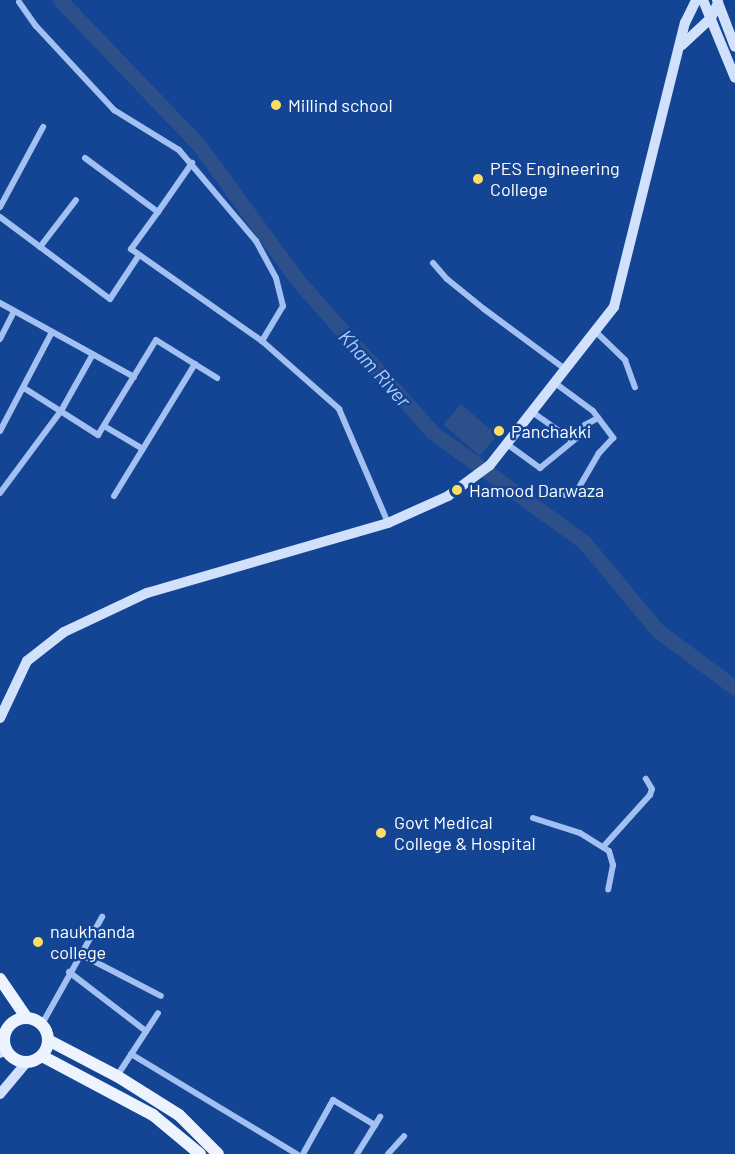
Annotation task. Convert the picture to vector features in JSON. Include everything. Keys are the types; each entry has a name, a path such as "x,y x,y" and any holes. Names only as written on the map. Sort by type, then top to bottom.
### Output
{"main road":[{"path":"0,979 26,1017 42,1024 48,1040 42,1056 26,1063 13,1059 2,1050 2,1027 26,1017"},
{"path":"48,1040 117,1076 178,1115 218,1154"},
{"path":"42,1056 153,1115 185,1137 200,1154"}],"street":[{"path":"0,718 27,661 64,632 147,593 388,523 462,487 490,465 614,306 685,22 696,0"},
{"path":"703,0 735,78"},
{"path":"19,2 36,26 114,110 179,150 192,163 256,240 276,278 283,306 262,340"},
{"path":"681,45 711,18 718,2"},
{"path":"718,2 735,48"},
{"path":"0,207 43,128"},
{"path":"85,158 158,212"},
{"path":"192,163 131,249 262,340 339,409 388,523"},
{"path":"40,247 76,200"},
{"path":"0,217 110,299 140,255"},
{"path":"433,263 447,279 565,369"},
{"path":"0,303 134,377"},
{"path":"0,339 15,311"},
{"path":"595,331 625,360 635,387"},
{"path":"0,431 52,332"},
{"path":"24,388 98,435 156,340 217,378"},
{"path":"0,493 61,411 93,354"},
{"path":"114,495 195,364"},
{"path":"555,383 598,418 613,438 598,453 575,494 565,495"},
{"path":"532,412 572,440"},
{"path":"507,444 540,468 578,437 585,425 598,418"},
{"path":"104,426 143,449"},
{"path":"603,847 650,795 652,789 646,779"},
{"path":"533,818 580,833 603,847 613,865 608,890"},
{"path":"42,1024 69,972 102,917"},
{"path":"80,954 161,996"},
{"path":"69,972 146,1031"},
{"path":"117,1076 158,1013"},
{"path":"131,1054 297,1154"},
{"path":"0,1094 26,1063"},
{"path":"303,1154 333,1100 375,1125"},
{"path":"357,1154 380,1117"},
{"path":"388,1154 404,1136"}],"water":[{"path":"461,404 497,435 480,456 443,424"}],"waterway":[{"name":"Kham River","path":"60,0 198,144 299,282 432,432 584,542 657,630 735,688"}],"place":[{"name":"Millind school","path":"276,105"},
{"name":"PES Engineering College","path":"478,179"},
{"name":"Panchakki","path":"499,431"},
{"name":"Hamood Darwaza","path":"457,490"},
{"name":"Govt Medical College & Hospital","path":"381,833"},
{"name":"naukhanda college","path":"38,942"}]}
